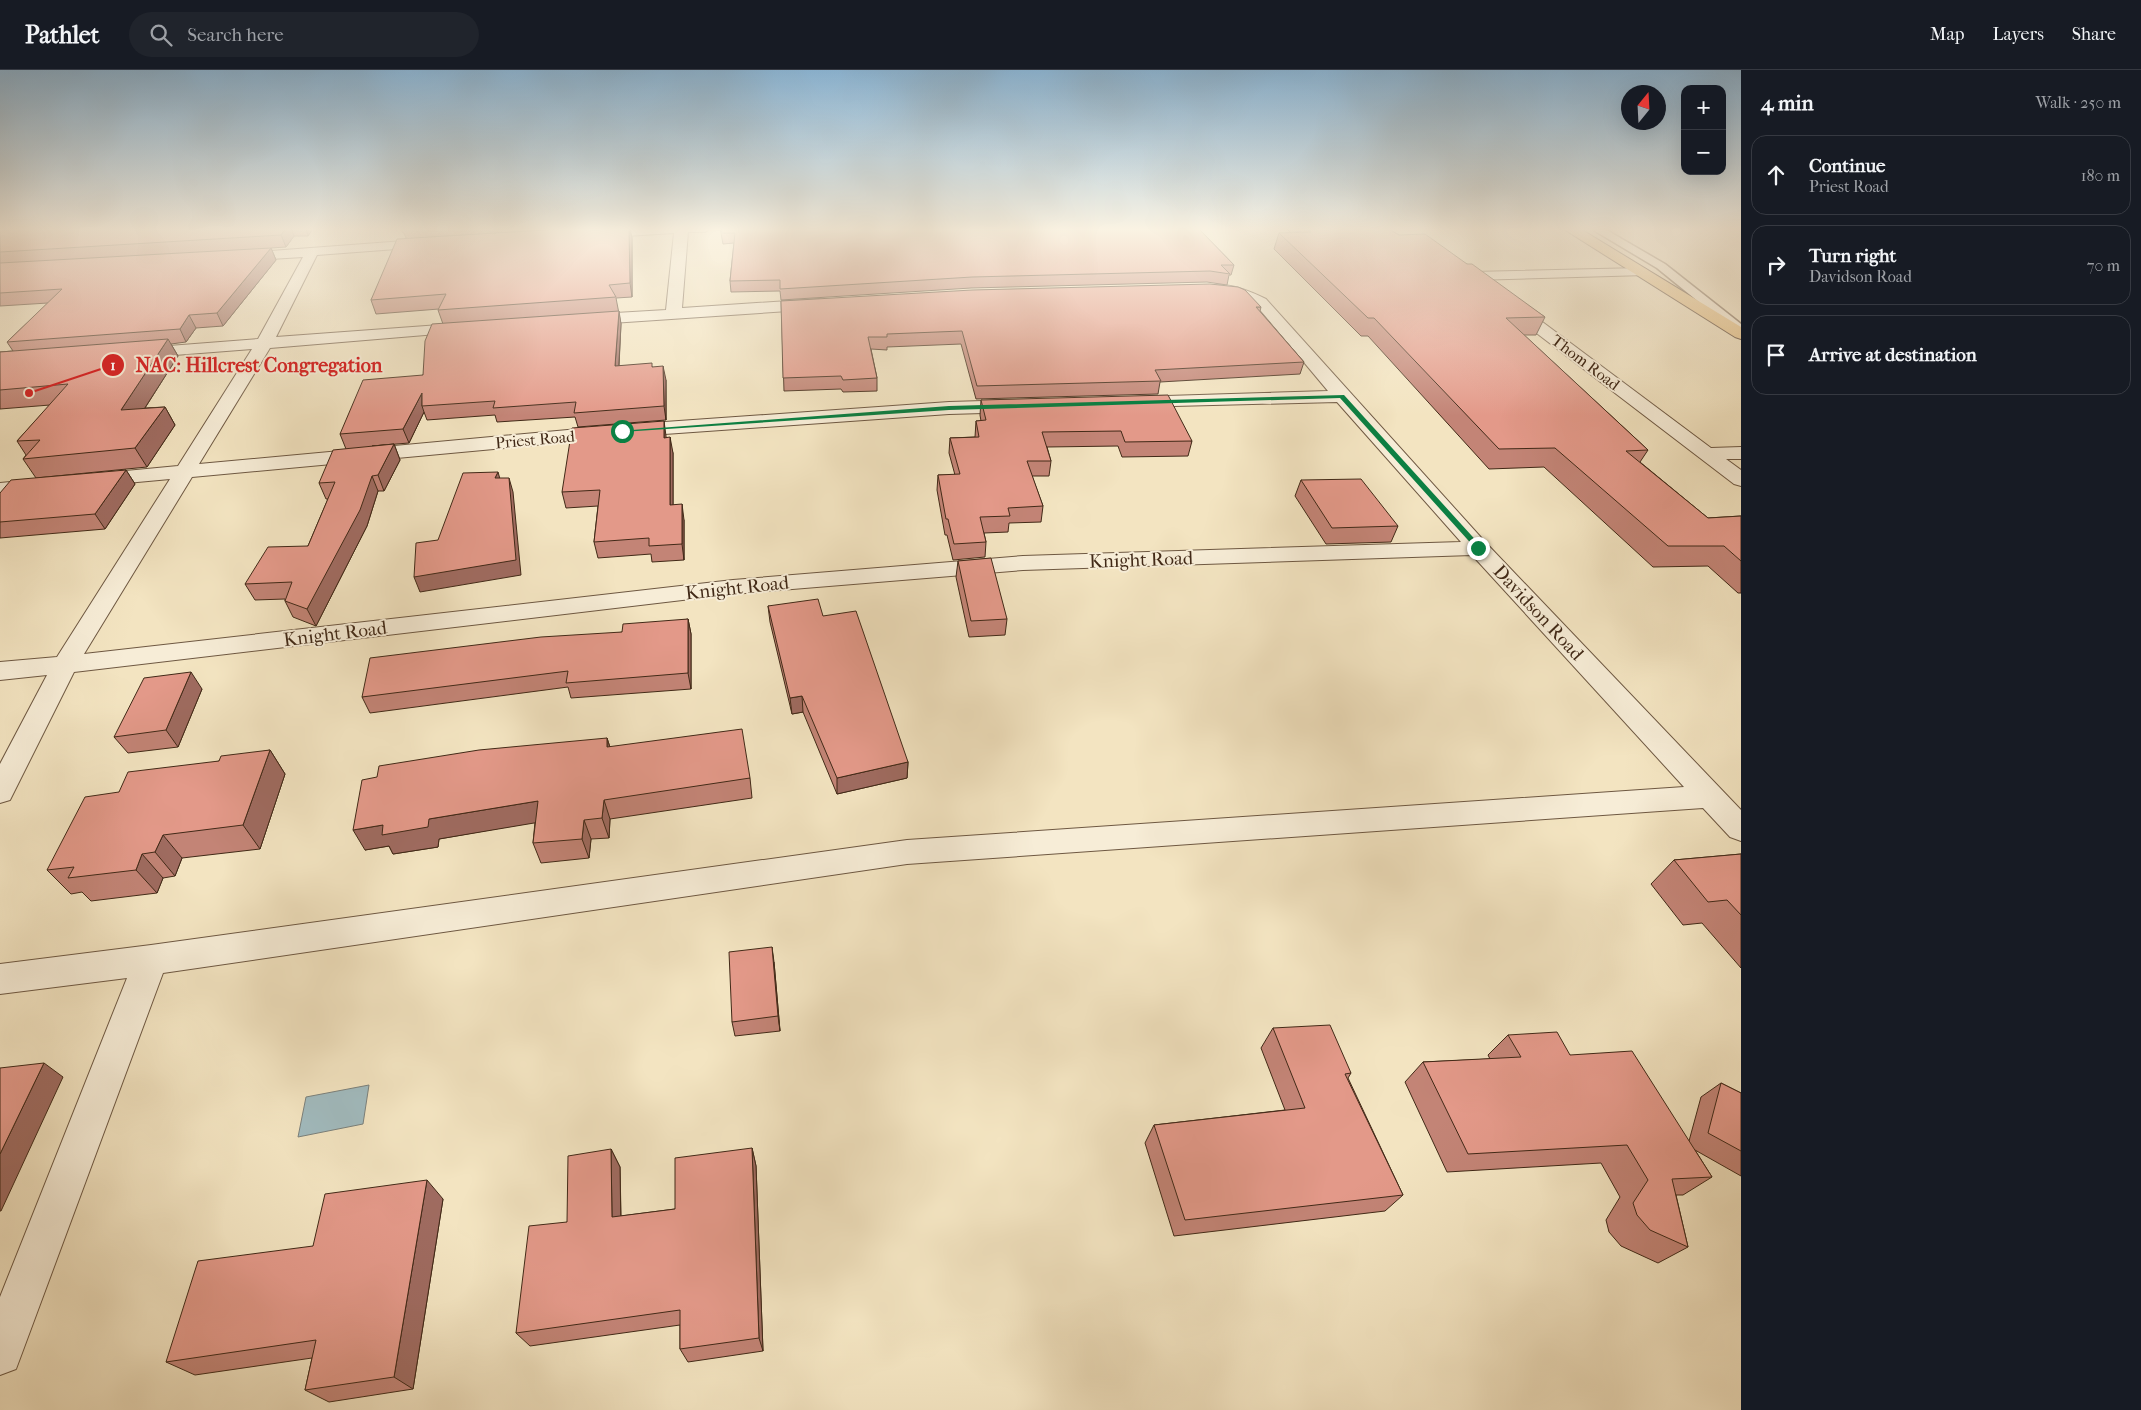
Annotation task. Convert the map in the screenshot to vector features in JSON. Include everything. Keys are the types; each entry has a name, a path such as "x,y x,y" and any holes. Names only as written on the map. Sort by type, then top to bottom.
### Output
{"highway":[{"path":"1672,291 1741,332"}],"street":[{"path":"0,792 65,665 264,344 292,291"},
{"path":"674,313 676,291"},
{"name":"Davidson Road","path":"1230,291 1248,295 1262,302 1342,396 1478,548 1741,829"},
{"name":"Thom Road","path":"1492,291 1741,480"},
{"path":"567,321 832,303"},
{"path":"117,355 479,328"},
{"path":"1116,403 1342,396"},
{"name":"Priest Road","path":"78,482 622,431 949,408 1038,405"},
{"path":"1707,454 1741,453"},
{"path":"0,489 58,484"},
{"name":"Knight Road","path":"0,671 65,665 733,586 1023,563 1478,548"},
{"path":"0,979 151,960 907,852 1712,796"},
{"path":"0,1353 151,960"}],"lane":[{"path":"1691,291 1741,332"}],"water":[{"path":"369,1085 363,1124 298,1137 306,1097"}],"building":[{"path":"0,291 38,291 0,293"},
{"path":"60,291 236,291 217,313 189,315 180,329 7,342"},
{"path":"375,291 612,291 616,297 438,310 446,294 371,300"},
{"path":"963,291 1246,291 1261,307 1256,307 1304,362 1155,370 1161,381 977,386 962,331 887,334 887,337 868,337 877,378 843,380 841,376 783,378 781,301"},
{"path":"1339,291 1509,291 1545,317 1506,318 1648,450 1626,451 1708,518 1741,516 1741,561 1724,546 1668,546 1555,448 1499,449 1374,318 1368,318"},
{"path":"619,311 615,366 652,363 652,367 663,366 664,406 574,413 576,402 493,408 495,401 422,406 422,393 403,429 340,434 363,380 423,375 425,341 432,324"},
{"path":"168,339 121,410 165,407 135,448 23,459 40,440 17,441 68,384 0,390 0,352"},
{"path":"1168,395 1192,441 1125,442 1121,431 1042,432 1051,461 1027,461 1043,506 1008,508 1010,516 980,517 986,542 954,544 948,519 946,519 938,475 960,474 950,438 979,437 976,421 986,420 981,400"},
{"path":"664,421 664,438 670,437 670,505 682,504 682,544 649,546 649,538 594,542 600,490 562,492 572,428"},
{"path":"394,444 378,475 372,476 360,510 307,609 285,601 292,582 245,584 268,547 308,546 335,482 319,483 333,450"},
{"path":"126,470 95,514 0,522 0,493 11,480"},
{"path":"498,472 495,478 509,478 516,560 414,577 416,543 438,540 463,473"},
{"path":"1361,479 1398,526 1332,528 1301,480"},
{"path":"991,558 1007,619 971,621 958,561"},
{"path":"818,599 823,616 856,611 908,762 837,778 802,696 790,698 768,606"},
{"path":"688,619 688,673 566,683 568,671 362,697 370,658 541,637 622,632 623,624"},
{"path":"191,672 166,730 114,737 144,678"},
{"path":"742,729 750,778 604,800 602,818 584,820 582,839 533,843 538,801 429,819 428,827 382,835 383,825 353,830 362,780 377,777 379,766 479,750 607,738 607,747"},
{"path":"270,750 243,825 163,835 155,852 142,854 136,870 68,878 74,867 47,870 85,797 119,792 128,772 219,761 221,756"},
{"path":"1741,854 1741,915 1727,900 1708,902 1674,860"},
{"path":"772,947 778,1016 732,1022 729,952"},
{"path":"1330,1025 1351,1073 1345,1074 1403,1195 1185,1220 1154,1125 1305,1108 1273,1028"},
{"path":"1557,1032 1570,1055 1632,1051 1712,1177 1672,1179 1688,1247 1650,1230 1637,1215 1633,1203 1648,1180 1627,1145 1468,1154 1423,1062 1521,1057 1508,1035"},
{"path":"44,1063 0,1154 0,1068"},
{"path":"1721,1083 1741,1093 1741,1151 1708,1133"},
{"path":"752,1148 759,1338 680,1349 680,1310 516,1333 529,1226 567,1222 568,1156 611,1149 612,1217 675,1209 675,1158"},
{"path":"427,1180 394,1377 305,1390 316,1340 166,1362 198,1261 313,1246 325,1194"}],"place":[{"name":"NAC: Hillcrest Congregation","path":"29,393"}],"route":[{"path":"622,431 949,408 1342,396 1478,548"}]}
